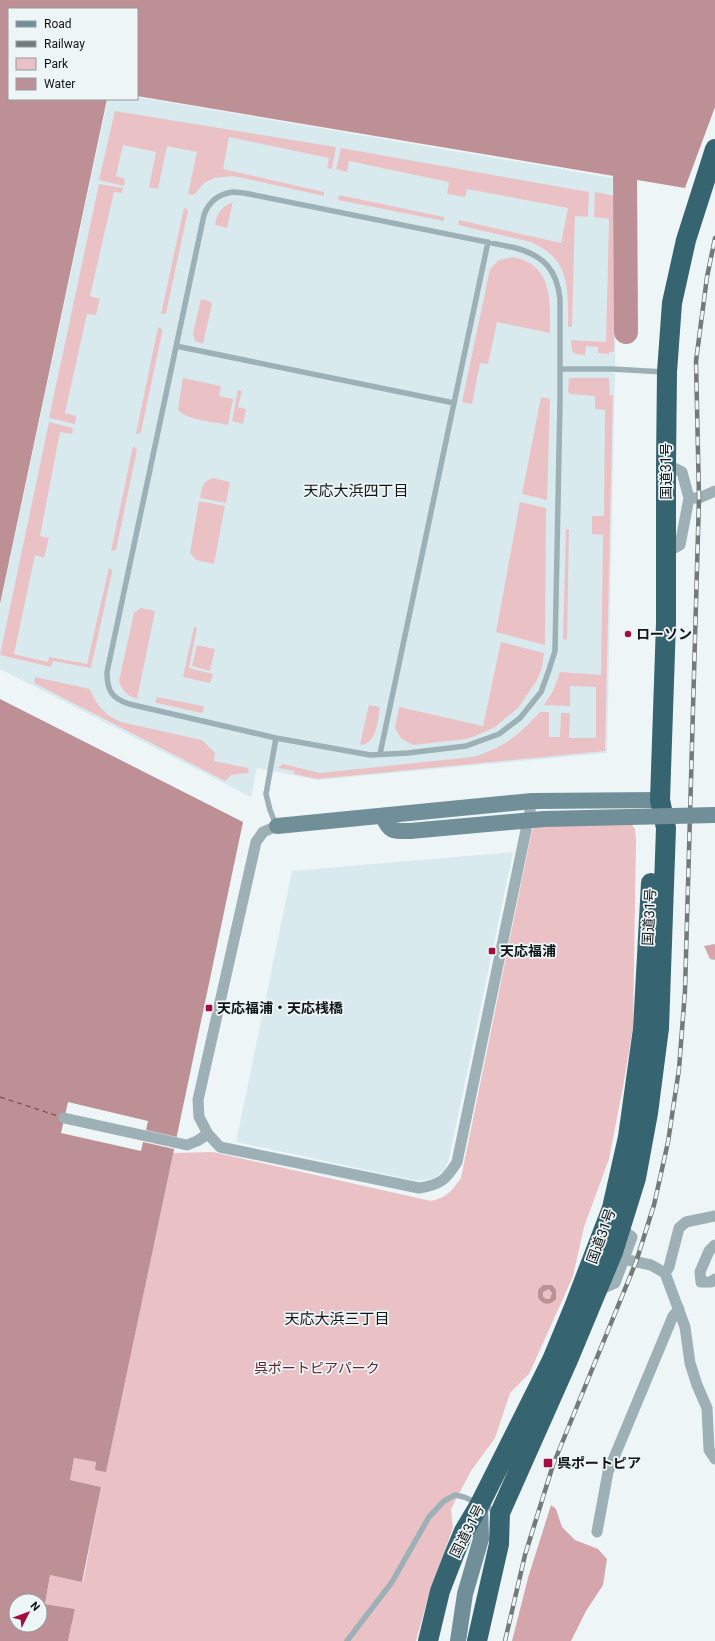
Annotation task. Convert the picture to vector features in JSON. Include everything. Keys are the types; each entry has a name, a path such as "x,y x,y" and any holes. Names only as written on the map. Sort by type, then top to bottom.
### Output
{"highway":[{"name":"国道31号","path":"428,1641 440,1591 464,1532 480,1504 552,1360 577,1300 612,1208 628,1137 643,1029 653,828 660,800 666,624 667,372 672,302 684,248 715,148"},
{"name":"国道31号","path":"477,1641 499,1544 500,1513 568,1360 613,1252 636,1178 648,1113 659,1028 666,828 660,800"}],"street":[{"path":"666,464 682,472 689,498 680,545 667,552"},
{"path":"689,498 699,498 715,491"},
{"path":"532,801 457,1162 449,1174 434,1186 419,1188 220,1147 208,1134 199,1117 198,1100 256,842 263,832 276,826 532,801 660,800"},
{"path":"383,816 386,826 395,832 544,819 715,815"},
{"path":"64,1118 187,1145 198,1141 208,1134"},
{"path":"665,1273 669,1267 679,1228 686,1222 715,1216"},
{"path":"596,1292 615,1283 632,1237 620,1228"},
{"path":"715,1245 709,1251 700,1272 701,1282 711,1282 715,1279"},
{"path":"623,1259 651,1265 665,1273 685,1327 690,1363 697,1385 707,1408 709,1450 715,1459"},
{"path":"597,1532 608,1472 673,1316 678,1309"},
{"path":"458,1641 465,1594 481,1539 480,1504"},
{"path":"481,1539 500,1513"}],"lane":[{"path":"244,193 488,242 529,252 540,258 548,266 559,286 560,299 555,651 541,692 520,718 499,734 466,746 370,755 276,738 129,704 120,701 111,693 107,684 107,672 176,346 206,208 213,199 224,194 244,193"},
{"path":"380,754 488,242"},
{"path":"176,346 454,402"},
{"path":"560,369 612,369 667,372"},
{"path":"276,738 266,794 276,826"},
{"path":"347,1641 392,1582 429,1517 444,1501 455,1495 464,1496 500,1513"}],"shaded area":[{"path":"138,97 619,179 607,753 317,780 257,768 251,797 0,669 0,606 108,100 138,100"},
{"path":"513,852 449,1159 445,1169 435,1178 418,1181 236,1142 292,871"},
{"path":"715,944 715,960 710,959 704,946"},
{"path":"551,1505 556,1509 562,1527 575,1540 598,1549 607,1559 603,1585 586,1611 571,1641 512,1641 528,1578"}],"green space":[{"path":"115,111 336,147 332,169 327,168 329,158 229,137 223,169 324,192 324,196 233,176 214,178 204,183 194,195 188,194 197,152 167,146 158,189 149,187 156,152 123,145 116,176 125,179 124,186 99,180"},
{"path":"341,148 589,192 588,217 575,216 572,327 568,327 567,288 560,267 554,257 544,249 531,242 458,225 459,220 561,243 568,208 467,189 465,197 447,194 449,182 349,161 347,172 336,169"},
{"path":"99,184 123,188 122,193 114,192 90,296 100,299 96,315 87,314 65,413 76,416 75,424 49,418"},
{"path":"595,192 616,196 614,352 609,352 609,354 598,353 598,347 586,346 585,355 576,354 572,351 571,340 606,342 609,219 594,217"},
{"path":"339,195 444,217 444,221 338,200"},
{"path":"233,202 227,228 215,225 220,211 225,206"},
{"path":"184,208 188,211 166,313 161,314"},
{"path":"513,257 526,261 536,268 542,276 549,297 550,333 497,322 488,364 480,363 472,404 462,402 490,269 499,260"},
{"path":"201,299 211,302 212,304 203,344 195,341 193,333"},
{"path":"158,327 162,329 162,333 141,432 136,434"},
{"path":"183,378 221,386 219,396 233,399 228,425 200,420 181,413 178,409"},
{"path":"569,378 609,378 610,395 613,395 605,751 317,779 294,774 294,771 278,768 283,764 320,773 472,757 492,750 509,740 525,728 540,712 549,712 549,737 560,737 561,713 570,713 569,738 596,738 596,687 570,686 570,706 544,705 553,691 560,672 601,675 603,535 592,534 592,516 604,516 605,410 595,409 595,396 570,394 568,392"},
{"path":"238,390 242,391 238,407 246,409 243,424 232,421"},
{"path":"541,397 550,399 547,500 522,494"},
{"path":"49,422 73,428 72,434 60,432 40,536 49,538 44,558 35,555 14,654 48,662 49,657 87,664 109,568 112,572 91,668 53,661 51,667 0,655"},
{"path":"133,446 137,450 116,550 111,551"},
{"path":"213,478 230,482 226,503 200,498 202,488 205,483 209,479"},
{"path":"199,501 225,506 214,564 196,560 190,553"},
{"path":"520,502 546,508 545,645 496,632"},
{"path":"566,529 569,529 567,640 563,639"},
{"path":"141,608 155,611 137,699 125,692 119,681 134,613"},
{"path":"194,627 197,628 189,668 213,674 210,683 183,677"},
{"path":"501,642 544,653 542,668 537,680 518,708 495,727 467,739 413,745 402,739 395,727 399,707 483,726"},
{"path":"197,645 215,649 210,671 192,666"},
{"path":"35,677 90,689 98,705 115,719 121,722 202,740 215,753 214,761 248,768 249,773 231,775 225,781 34,683"},
{"path":"157,697 203,706 203,712 201,713 157,703 155,702"},
{"path":"369,705 380,707 376,730 371,740 362,745 360,744"},
{"name":"呉ポートピアパーク","path":"629,821 635,829 633,1027 609,1159 584,1227 573,1276 529,1374 510,1393 495,1438 471,1471 451,1509 453,1528 430,1590 416,1641 68,1641 75,1609 48,1604 47,1593 50,1575 83,1582 101,1487 70,1480 74,1458 96,1462 106,1471 173,1153 213,1152 431,1201 441,1198 448,1193 461,1178 532,830 539,822"}],"water":[{"path":"0,0 715,0 715,107 685,188 138,96 138,8 8,8 8,100 107,100 0,604"},
{"path":"0,699 243,822 106,1472 95,1470 96,1462 74,1458 70,1480 101,1487 82,1582 50,1575 47,1593 8,1593 8,1633 48,1633 48,1604 75,1609 68,1641 0,1641"},
{"path":"543,1285 552,1285 556,1290 556,1299 549,1304 542,1302 538,1297 538,1290","holes":["549,1289 552,1293 550,1299 543,1297 543,1292"]}],"pier":[{"path":"68,1102 148,1121 146,1130 177,1137 174,1149 143,1142 141,1151 61,1133"}],"waterway":[{"path":"625,169 626,332"}],"ferry route":[{"path":"0,1097 58,1116"}],"railway":[{"path":"505,1641 525,1555 553,1465 636,1262 654,1205 668,1142 679,1069 685,991 699,498 696,361 707,277 715,238"}],"place":[{"name":"ローソン","path":"628,634"},
{"name":"天応福浦","path":"492,951"},
{"name":"天応福浦・天応桟橋","path":"209,1008"},
{"name":"呉ポートピア","path":"548,1463"}],"district":[{"name":"天応大浜四丁目","path":"356,491"},
{"name":"天応大浜三丁目","path":"337,1319"}]}
